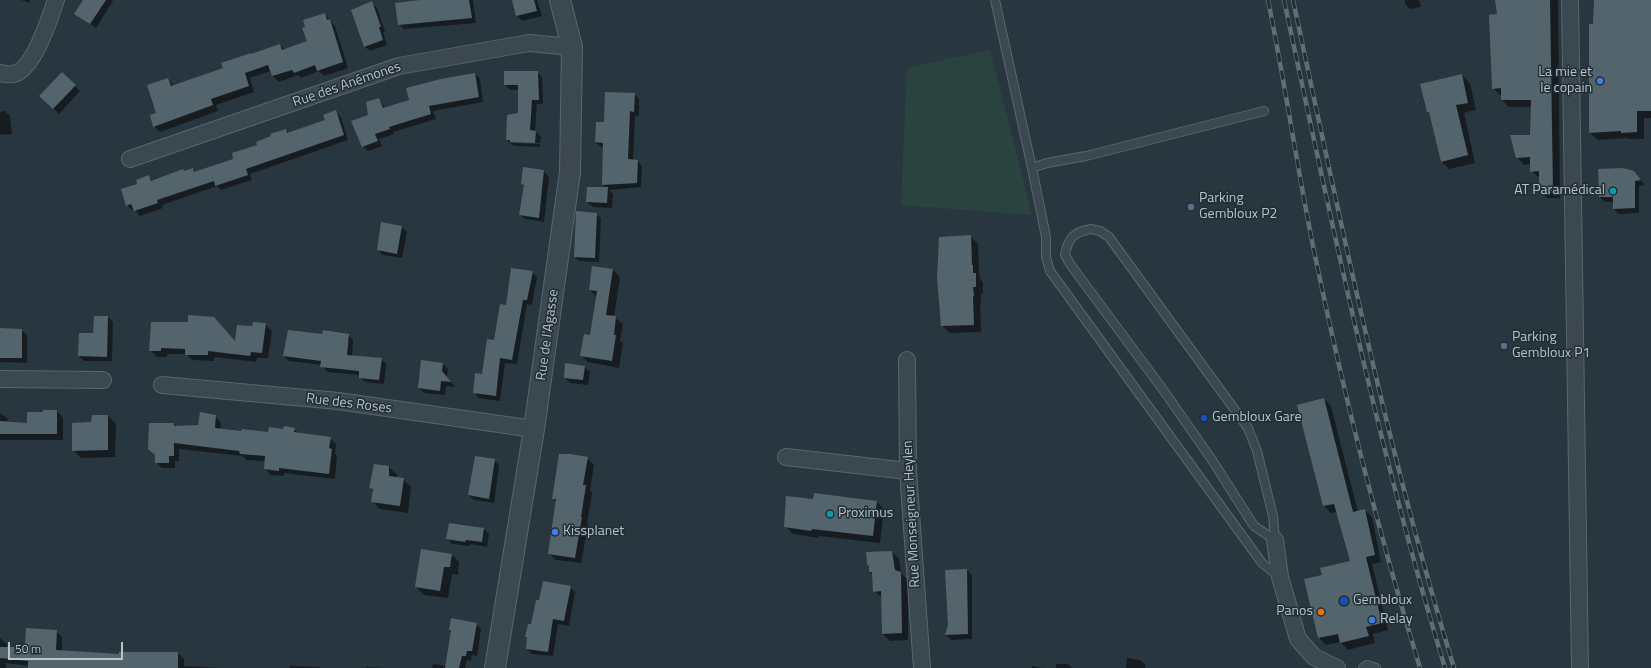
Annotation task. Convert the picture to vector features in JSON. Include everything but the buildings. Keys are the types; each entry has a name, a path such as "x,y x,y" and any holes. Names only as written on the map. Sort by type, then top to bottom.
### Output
{"street":[{"path":"0,74 14,74 28,65 41,40 56,0"},
{"name":"Rue de l'Agasse","path":"494,668 534,429 570,172 572,46 560,0"},
{"path":"1570,0 1580,668"},
{"name":"Rue des Anémones","path":"130,159 399,66 529,43 572,46"},
{"name":"Rue Monseigneur Heylen","path":"907,360 908,470 922,668"},
{"path":"0,379 103,380"},
{"name":"Rue des Roses","path":"162,385 338,401 534,429"},
{"path":"786,457 908,470"},
{"path":"1275,540 1280,577 1298,640 1314,657 1337,668"}],"lane":[{"path":"995,0 1040,207 1046,237 1046,257 1050,271 1262,563 1280,577"},
{"path":"1032,168 1047,163 1086,156 1264,111"},
{"path":"1090,229 1100,231 1109,236 1248,428 1257,451 1273,516 1275,540 1254,526 1212,460 1164,391 1070,264 1065,255 1067,245 1072,236 1080,231 1090,229"},
{"path":"1363,668 1367,665 1376,668"}],"green space":[{"path":"990,50 1032,215 901,205 907,68"}],"railway":[{"path":"1268,0 1314,251 1337,356 1362,461 1420,668"},
{"path":"1284,0 1338,252 1377,419 1398,502 1445,668"},
{"path":"1293,0 1347,252 1386,419 1407,503 1454,668"}],"place":[{"name":"La mie et le copain","path":"1600,81"},
{"name":"AT Paramédical","path":"1613,191"},
{"name":"Parking Gembloux P2","path":"1191,207"},
{"name":"Parking Gembloux P1","path":"1504,346"},
{"name":"Gembloux Gare","path":"1204,418"},
{"name":"Proximus","path":"830,514"},
{"name":"Kissplanet","path":"555,532"},
{"name":"Gembloux","path":"1344,601"},
{"name":"Panos","path":"1321,612"},
{"name":"Relay","path":"1372,620"}]}
